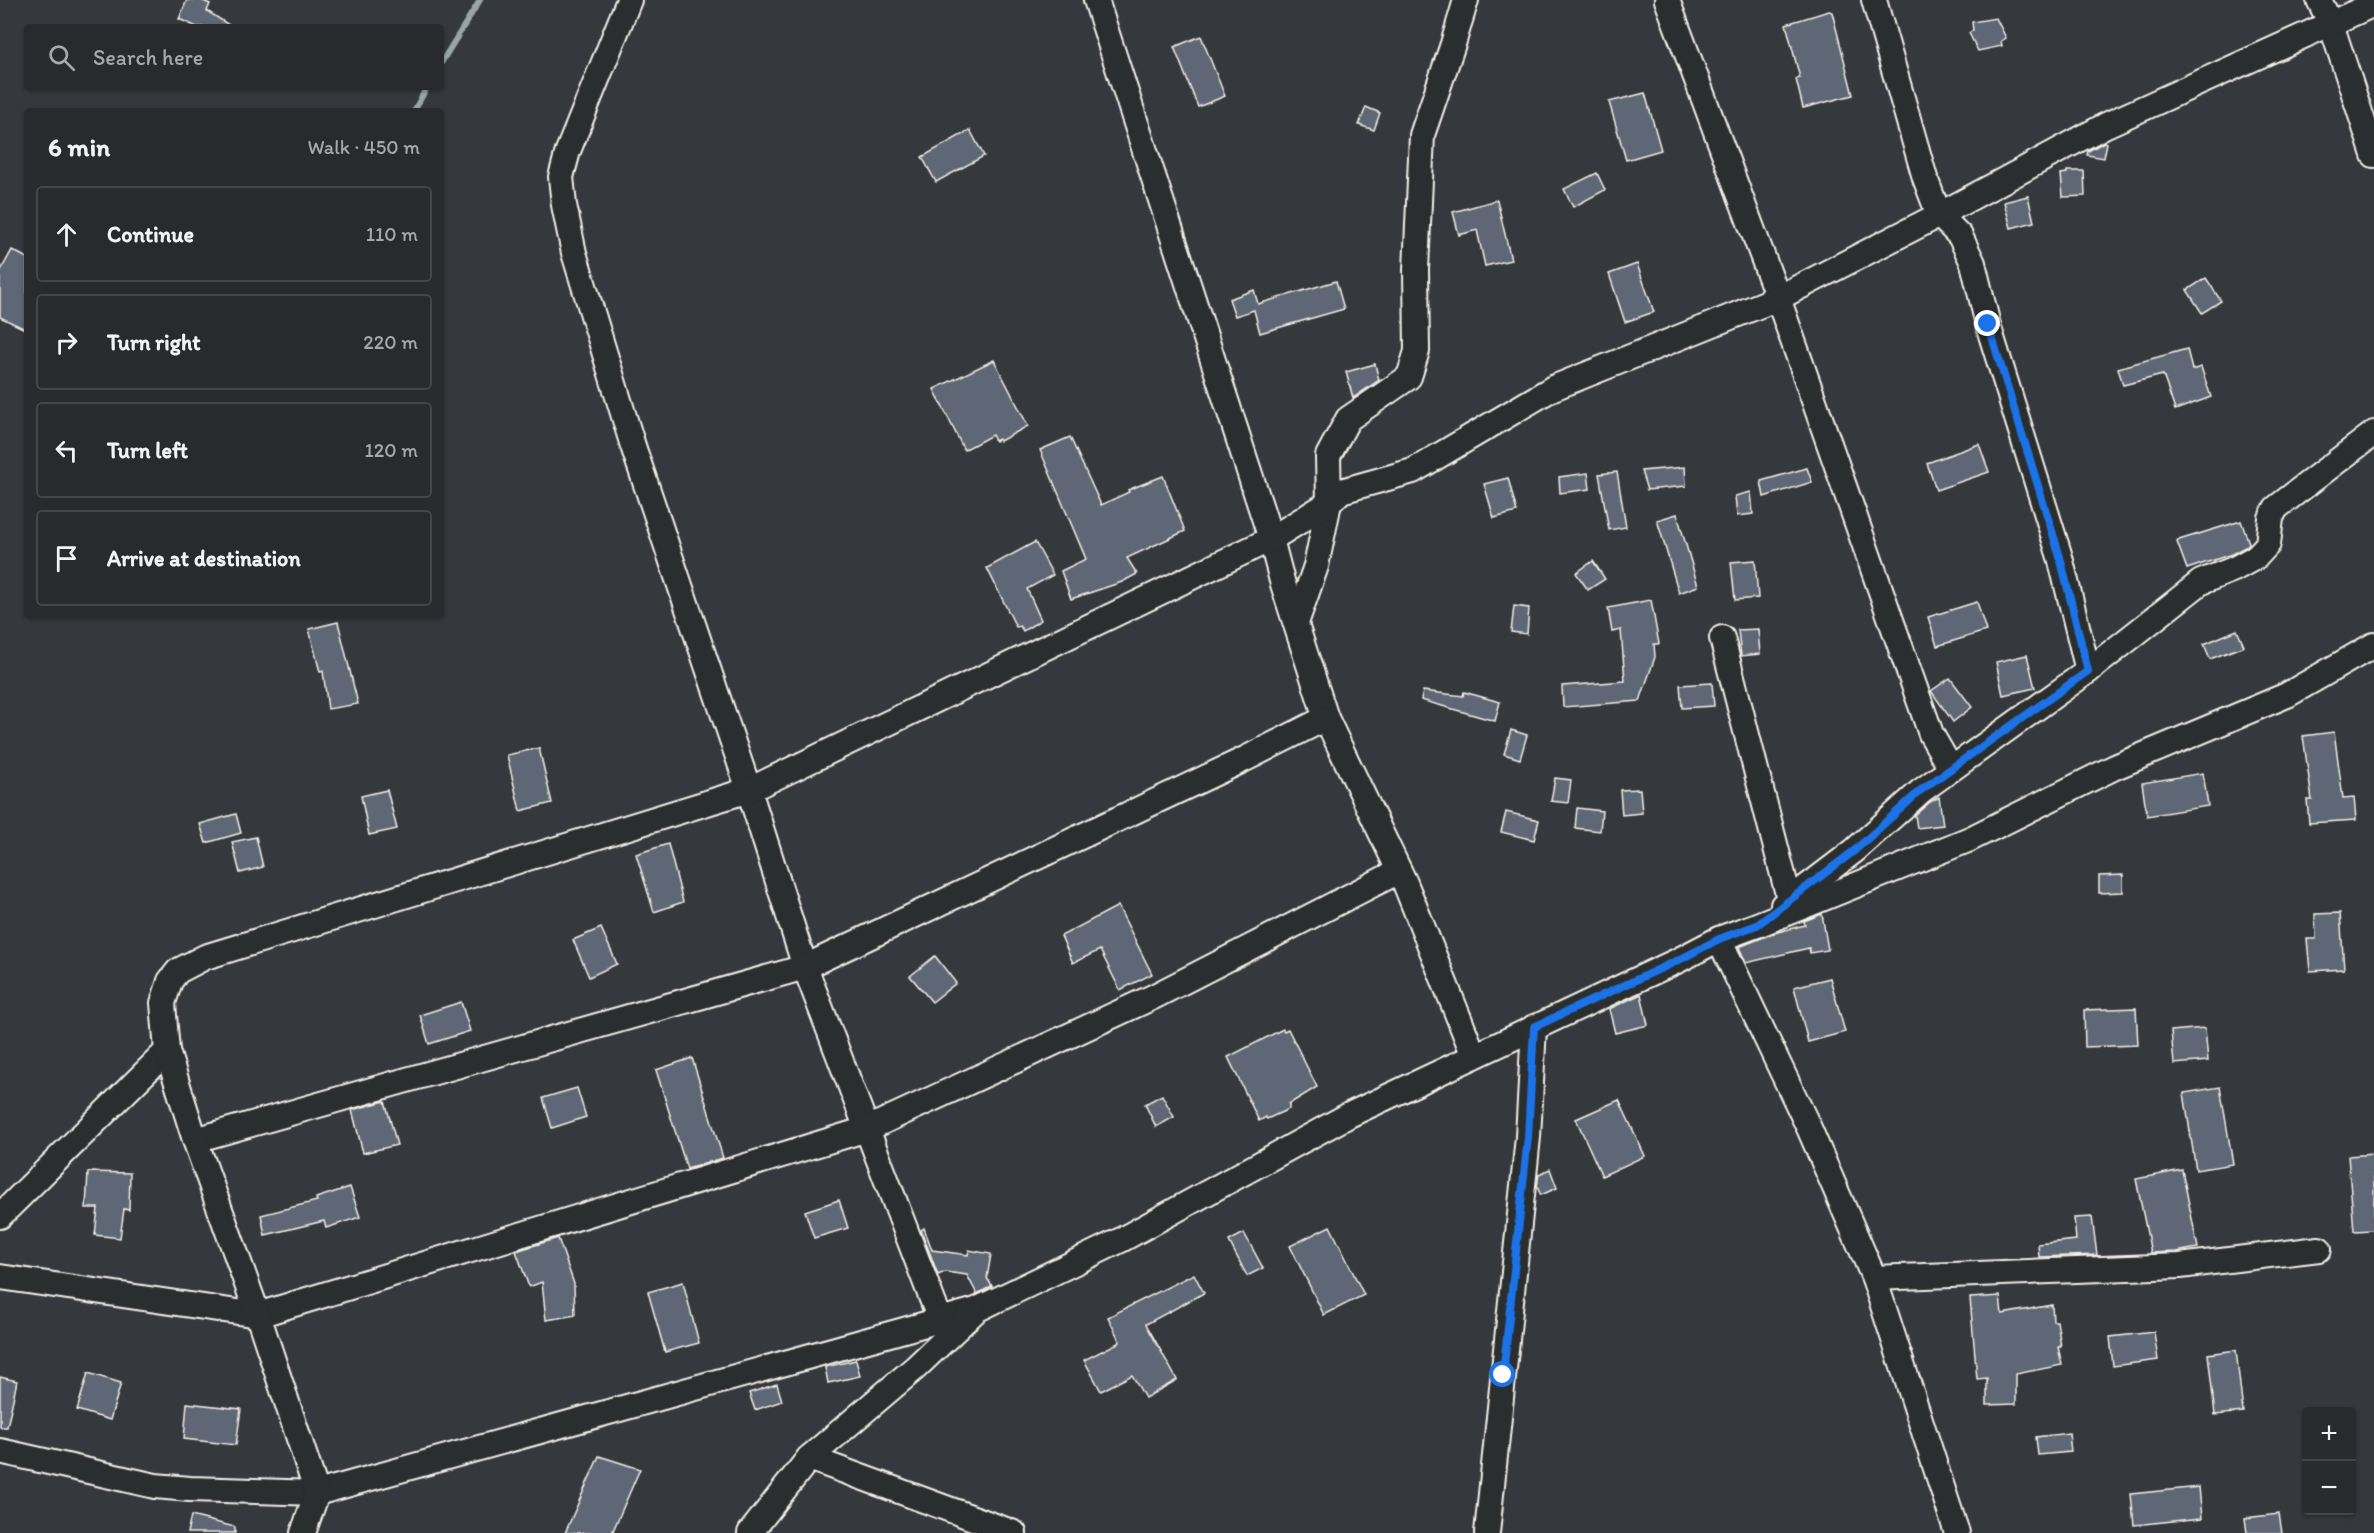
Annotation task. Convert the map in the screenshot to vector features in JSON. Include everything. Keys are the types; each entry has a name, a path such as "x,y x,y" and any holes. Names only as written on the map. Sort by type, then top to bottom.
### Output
{"street":[{"path":"629,0 568,151 561,177 574,253 633,446 806,967 940,1320"},
{"path":"1096,0 1271,539 1326,718 1405,883 1474,1056"},
{"path":"1296,623 1316,566 1329,503 1328,456 1348,418 1409,377 1417,351 1416,270 1422,135 1466,0"},
{"path":"1667,0 1778,298 1931,734 1951,769"},
{"path":"1874,0 1922,169 1939,215 1959,236 1973,263 1988,324 2060,557 2088,671"},
{"path":"2319,0 2331,24 2374,155"},
{"path":"303,1533 317,1493 258,1315 195,1140 167,1051 163,1003 170,981 178,971 205,957 749,790 1271,539 1329,503 1341,491 1413,471 1553,388 1778,298 2106,125 2374,4"},
{"path":"1791,905 1921,790 2088,671 2201,582 2242,566 2256,557 2268,544 2271,518 2276,508 2374,433"},
{"path":"1722,638 1791,905"},
{"path":"0,1451 155,1486 317,1493 976,1310 1121,1240 1349,1115 1719,939 1757,925 1791,905 1970,838 2115,767 2287,695 2374,645"},
{"path":"195,1140 806,967 1243,760 1326,718"},
{"path":"0,1277 258,1315 867,1129 1153,997 1399,871"},
{"path":"1719,939 1809,1128 1874,1278 1957,1533"},
{"path":"1487,1533 1528,1137 1534,1027"},
{"path":"0,1216 167,1051"},
{"path":"1874,1278 2180,1266 2319,1250"},
{"path":"750,1533 809,1458 915,1368 976,1310"},
{"path":"809,1458 1014,1533"},
{"path":"772,1533 773,1504"}],"building":[{"path":"187,0 201,0 210,4 207,11 227,24 190,24 179,19"},
{"path":"1832,12 1853,95 1803,108 1796,79 1800,78 1786,24"},
{"path":"1996,18 2006,38 2001,41 2002,46 1978,51 1969,33 1973,30 1972,22"},
{"path":"1201,36 1225,96 1198,107 1174,47"},
{"path":"1645,93 1661,150 1626,160 1609,102"},
{"path":"1366,107 1380,113 1374,130 1359,125"},
{"path":"970,130 984,156 936,182 922,157"},
{"path":"2104,142 2107,143 2104,158 2087,155 2088,151"},
{"path":"2067,171 2084,171 2085,196 2063,197 2061,174"},
{"path":"1597,173 1605,190 1573,207 1564,189"},
{"path":"2028,196 2034,222 2011,228 2004,202"},
{"path":"1497,200 1511,260 1485,266 1477,230 1459,235 1453,212"},
{"path":"12,250 24,256 24,329 0,317 0,272"},
{"path":"1637,264 1654,312 1625,322 1609,274"},
{"path":"2206,278 2221,301 2202,313 2187,290"},
{"path":"1336,281 1344,309 1260,333 1254,310 1235,316 1229,299 1254,290 1258,304"},
{"path":"2187,349 2192,370 2201,367 2211,397 2175,410 2163,375 2123,385 2118,368"},
{"path":"994,360 1028,426 1000,441 999,439 995,441 992,435 964,450 934,389"},
{"path":"1375,364 1379,380 1353,398 1346,372"},
{"path":"1070,437 1101,505 1129,492 1128,490 1163,476 1185,531 1127,558 1137,574 1122,582 1071,599 1061,571 1086,559 1040,450"},
{"path":"1979,444 1989,472 1936,490 1927,463"},
{"path":"1685,467 1686,486 1647,490 1641,471"},
{"path":"1807,468 1812,482 1764,497 1761,481"},
{"path":"1617,472 1626,527 1609,530 1599,474"},
{"path":"1588,473 1590,489 1560,493 1559,477"},
{"path":"1508,478 1517,512 1494,518 1484,484"},
{"path":"1751,492 1753,514 1737,516 1735,496"},
{"path":"1677,514 1698,586 1679,593 1657,520"},
{"path":"2241,521 2249,543 2247,546 2232,554 2187,569 2177,542 2179,540"},
{"path":"1035,542 1053,575 1027,589 1041,620 1023,631 1020,626 1016,627 987,568"},
{"path":"1755,560 1758,598 1735,600 1731,562"},
{"path":"1593,561 1605,579 1588,590 1576,573"},
{"path":"1651,600 1659,644 1654,644 1655,657 1640,701 1563,707 1562,686 1625,681 1621,630 1612,632 1608,608"},
{"path":"1977,602 1986,631 1937,646 1928,617"},
{"path":"1514,606 1529,608 1527,634 1511,632"},
{"path":"338,622 358,704 328,709 323,671 320,672 309,629"},
{"path":"1758,629 1760,654 1741,656 1738,630"},
{"path":"2237,630 2244,646 2210,659 2204,644"},
{"path":"2027,655 2035,688 2003,695 1996,662"},
{"path":"1950,678 1972,707 1953,722 1931,691"},
{"path":"1712,683 1714,706 1682,708 1680,685"},
{"path":"1423,691 1463,696 1464,692 1500,702 1495,721 1421,700"},
{"path":"1511,730 1527,735 1520,759 1504,754"},
{"path":"2334,732 2343,798 2354,797 2356,820 2309,823 2307,800 2312,800 2303,736"},
{"path":"539,748 552,803 520,811 507,755"},
{"path":"2203,773 2208,806 2147,816 2142,783"},
{"path":"1555,778 1571,780 1568,803 1551,801"},
{"path":"1640,789 1642,813 1622,815 1620,790"},
{"path":"387,790 397,829 369,835 361,796"},
{"path":"1939,797 1943,825 1917,828 1915,815"},
{"path":"1577,808 1602,811 1600,831 1575,828"},
{"path":"1506,812 1539,820 1534,840 1501,832"},
{"path":"236,814 241,833 206,843 200,824"},
{"path":"256,837 263,867 240,873 232,842"},
{"path":"668,844 683,902 654,912 636,854"},
{"path":"2123,875 2123,892 2099,893 2099,876"},
{"path":"1118,906 1152,974 1120,990 1100,950 1073,963 1061,936"},
{"path":"2340,913 2344,969 2310,971 2307,939 2316,939 2315,914"},
{"path":"1822,914 1828,950 1810,953 1809,948 1746,963 1739,947 1774,933 1805,925 1804,921"},
{"path":"601,928 617,964 589,977 573,940"},
{"path":"935,956 956,983 932,1002 910,976"},
{"path":"1830,978 1845,1032 1808,1042 1794,987"},
{"path":"1641,994 1648,1025 1615,1033 1609,1009"},
{"path":"461,1002 470,1031 429,1044 420,1015"},
{"path":"2136,1008 2138,1045 2085,1047 2084,1010"},
{"path":"2205,1028 2208,1061 2174,1064 2171,1031"},
{"path":"1283,1029 1284,1031 1288,1029 1317,1087 1289,1104 1289,1109 1259,1121 1228,1057"},
{"path":"692,1058 723,1158 687,1169 656,1070"},
{"path":"2220,1087 2233,1164 2196,1170 2184,1093"},
{"path":"577,1088 586,1117 552,1128 543,1098"},
{"path":"1162,1095 1174,1117 1156,1127 1145,1104"},
{"path":"1619,1100 1645,1156 1602,1176 1576,1119"},
{"path":"385,1101 397,1145 363,1153 352,1110"},
{"path":"2374,1154 2374,1230 2354,1231 2348,1156"},
{"path":"1550,1169 1557,1188 1541,1195 1537,1187 1539,1174"},
{"path":"2182,1170 2198,1248 2151,1253 2136,1179"},
{"path":"88,1172 130,1173 129,1210 124,1209 120,1238 95,1235 98,1208 86,1208"},
{"path":"350,1187 360,1217 326,1228 324,1221 265,1235 261,1215 317,1201 316,1198"},
{"path":"839,1200 848,1228 814,1238 805,1211"},
{"path":"2092,1217 2097,1255 2039,1257 2038,1244 2076,1240 2074,1218"},
{"path":"1330,1226 1364,1295 1324,1315 1290,1246"},
{"path":"924,1228 932,1250 968,1255 969,1250 991,1254 987,1278 992,1286 977,1294 967,1275 945,1272 938,1275 921,1230"},
{"path":"1244,1233 1263,1268 1247,1276 1229,1241"},
{"path":"558,1238 574,1284 575,1315 546,1320 542,1282 529,1287 516,1251"},
{"path":"1194,1274 1204,1293 1146,1324 1177,1380 1145,1398 1132,1375 1101,1391 1084,1360 1120,1342 1108,1317"},
{"path":"683,1282 699,1343 665,1352 648,1292"},
{"path":"2000,1296 2002,1314 2052,1305 2053,1321 2057,1321 2061,1347 2058,1347 2062,1365 2016,1374 2016,1404 1987,1405 1987,1378 1977,1379 1970,1298"},
{"path":"2154,1332 2158,1360 2113,1366 2110,1337"},
{"path":"2236,1350 2243,1412 2215,1415 2208,1354"},
{"path":"856,1360 860,1376 828,1383 825,1367"},
{"path":"88,1373 121,1383 110,1420 77,1410"},
{"path":"0,1377 17,1381 7,1427 0,1427"},
{"path":"777,1384 782,1401 755,1410 749,1393"},
{"path":"187,1403 241,1409 236,1445 184,1439"},
{"path":"2069,1433 2071,1452 2038,1455 2036,1437"},
{"path":"599,1456 640,1469 612,1533 565,1533"},
{"path":"2199,1487 2202,1518 2134,1525 2131,1494"},
{"path":"2279,1514 2282,1533 2247,1533 2245,1518"},
{"path":"191,1516 235,1527 235,1533 187,1533"}],"waterway":[{"path":"444,58 480,0"},
{"path":"416,108 425,90"}],"route":[{"path":"1503,1375 1528,1137 1534,1027 1719,939 1757,925 1854,851 1921,790 2088,671 2060,557 1988,324"}]}
